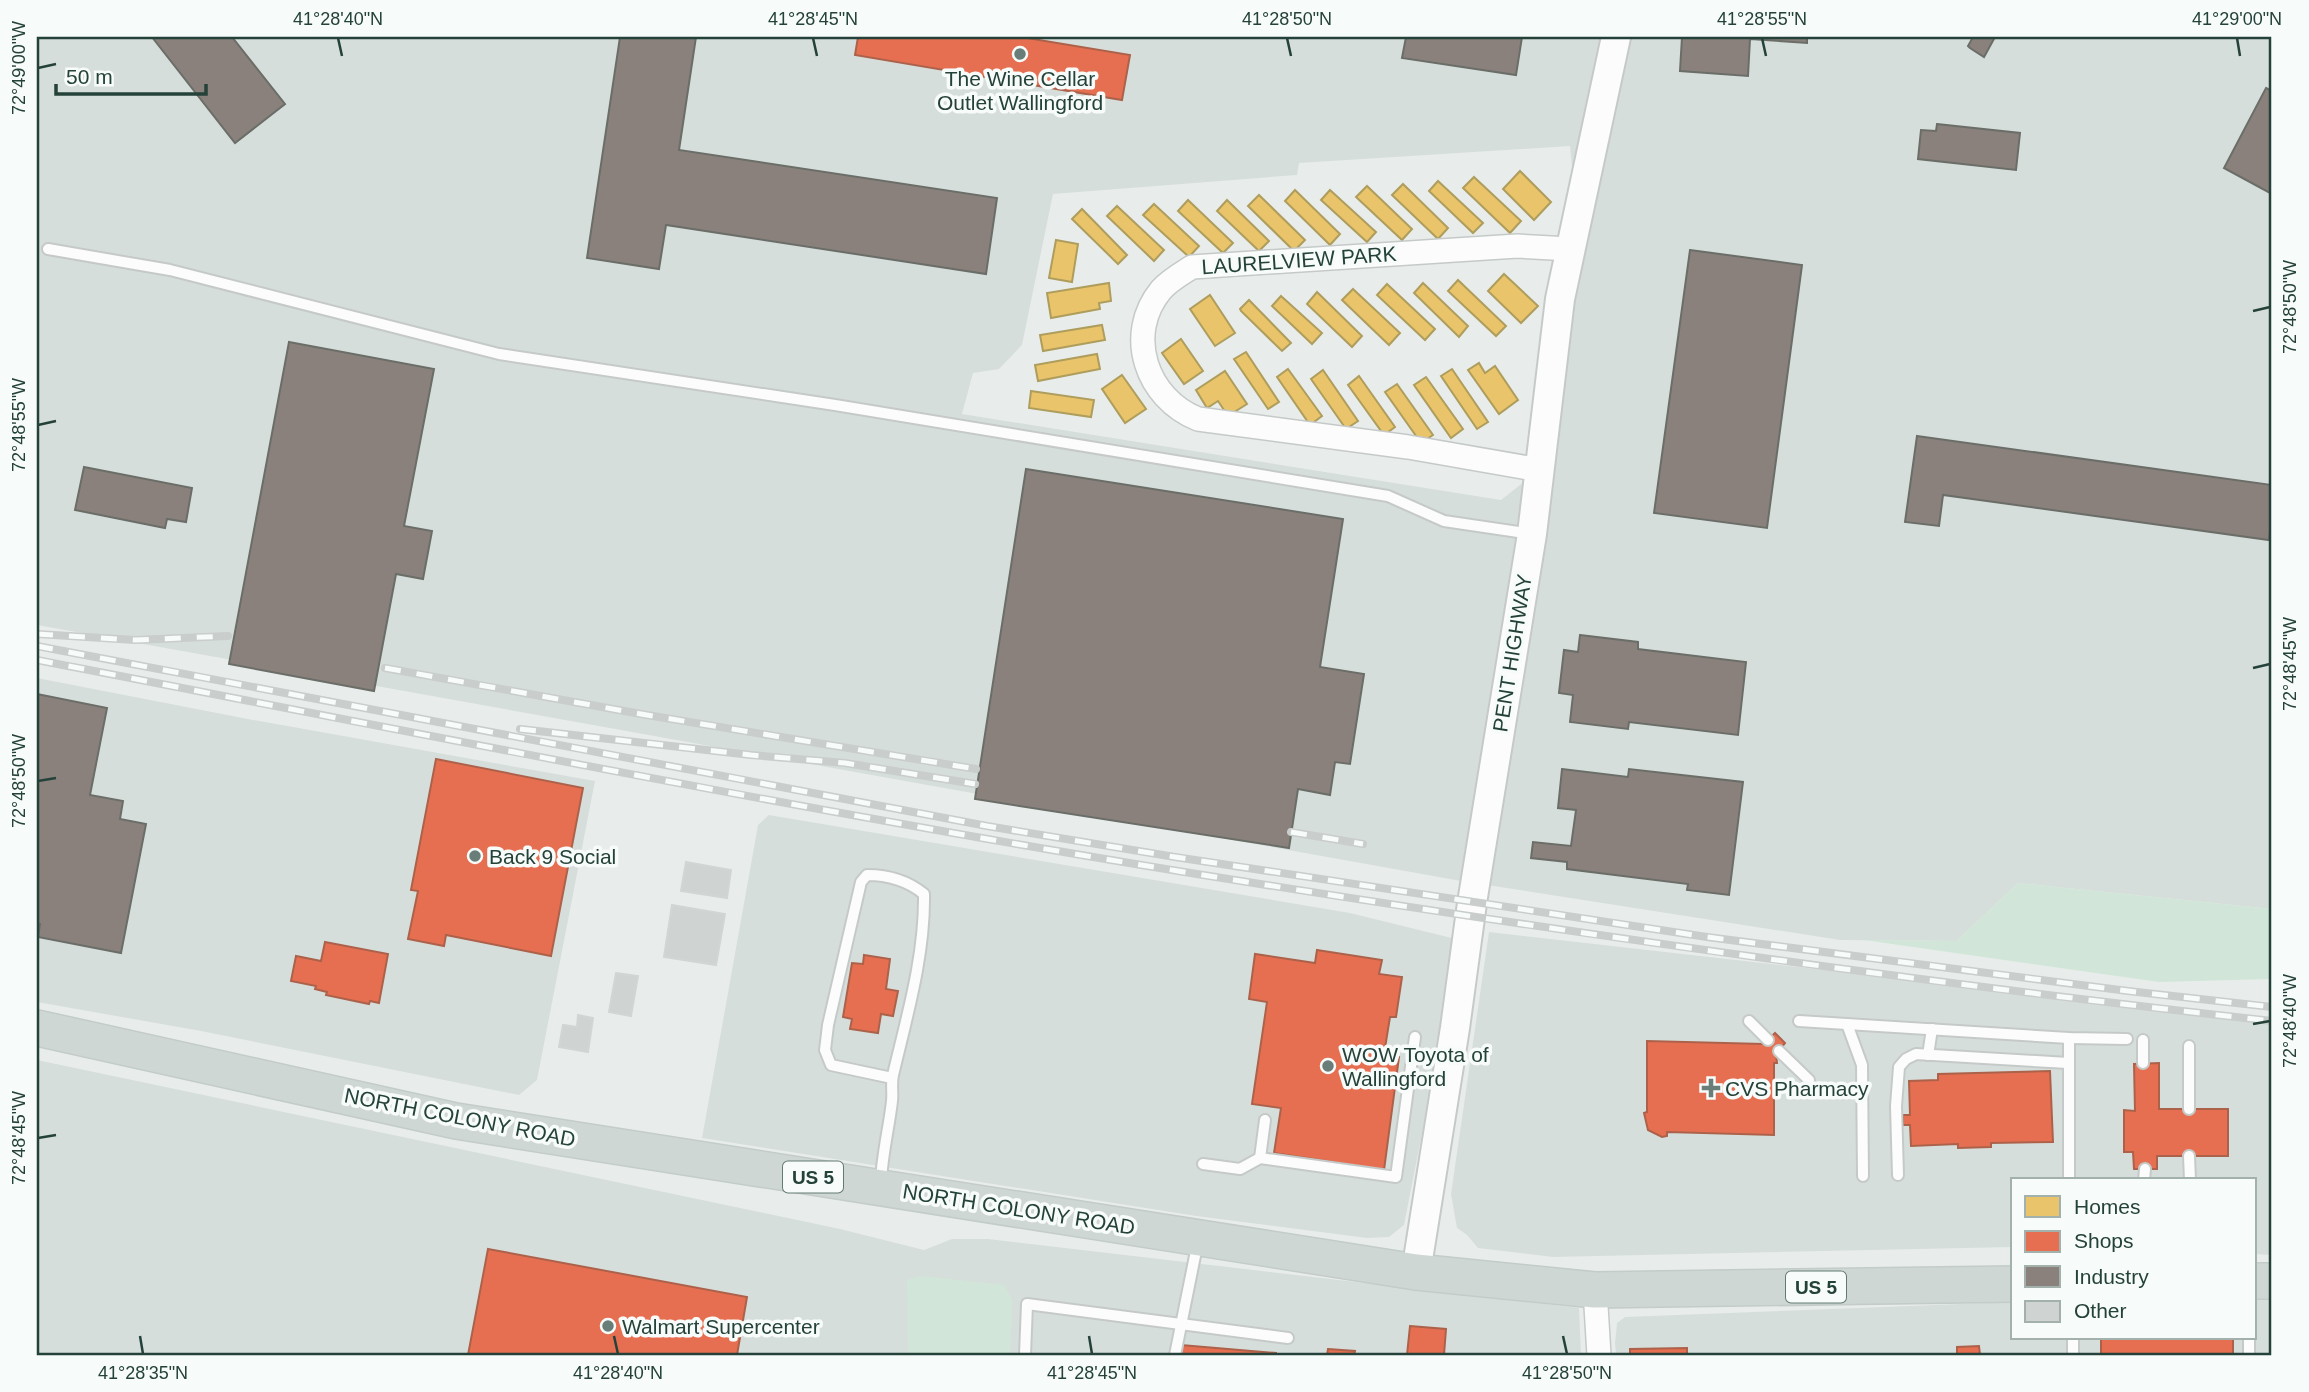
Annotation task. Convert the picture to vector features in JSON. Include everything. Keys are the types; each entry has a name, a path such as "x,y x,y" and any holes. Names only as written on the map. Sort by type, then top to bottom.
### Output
{"main road":[{"name":"NORTH COLONY ROAD","path":"37,1028 456,1121 1416,1272 1595,1290 2011,1284"}],"street":[{"name":"PENT HIGHWAY","path":"1416,1272 1532,534 1560,299 1615,37"},
{"name":"LAURELVIEW PARK","path":"1540,470 1408,447 1198,419 1175,407 1154,383 1144,357 1144,330 1150,307 1162,289 1192,267 1517,247 1570,249"},
{"path":"1595,1290 1599,1355"}],"lane":[{"path":"48,249 170,270 499,354 848,407 1388,496 1444,521 1532,534"},
{"path":"880,1187 892,1100 892,1078 904,1037 925,920 924,894 911,883 867,875 861,882 828,1025 825,1050 831,1065 892,1078"},
{"path":"1749,1021 1768,1040"},
{"path":"1799,1021 2069,1038 2127,1039"},
{"path":"1847,1024 1862,1065 1863,1176"},
{"path":"1928,1055 1932,1029"},
{"path":"1203,1164 1240,1169 1260,1158 1396,1177 1415,1037"},
{"path":"2069,1038 2069,1178"},
{"path":"2143,1040 2143,1063"},
{"path":"2189,1046 2189,1108"},
{"path":"1779,1051 1809,1080"},
{"path":"1898,1175 1896,1105 1899,1067 1906,1059 1916,1054 2068,1063"},
{"path":"1260,1158 1265,1120"},
{"path":"2189,1156 2190,1178"},
{"path":"1175,1355 1198,1237"},
{"path":"1025,1355 1027,1304 1288,1338"}],"shaded area":[{"path":"37,37 2272,37 2272,909 2018,883 1957,941 1840,940 1461,881 37,625","holes":["1570,146 1573,177 1525,481 1501,500 962,414 973,373 999,369 1022,345 1053,194 1297,175 1299,163"]},
{"path":"37,678 595,781 537,1080 519,1095 201,1031 37,1002"},
{"path":"769,815 1350,913 1460,940 1404,1225 1389,1237 1367,1238 1196,1216 702,1138 758,825"},
{"path":"1489,932 2272,1021 2272,1255 2256,1254 2256,1178 2011,1178 2011,1247 1553,1257 1478,1248 1457,1228 1451,1194"},
{"path":"37,1060 840,1229 924,1250 952,1239 988,1239 1579,1308 1581,1355 37,1355"},
{"path":"2256,1299 2272,1299 2272,1355 1616,1355 1617,1323 1625,1317 2011,1302 2011,1340 2256,1340"}],"green space":[{"path":"2018,883 2272,909 2272,979 2159,982 1864,940 1957,941"},
{"path":"921,1276 1004,1285 1012,1300 1010,1355 908,1355 907,1280"}],"building: Homes":[{"path":"1520,171 1551,202 1534,220 1503,189"},
{"path":"1474,177 1521,221 1510,233 1463,188"},
{"path":"1438,181 1483,223 1473,233 1429,191"},
{"path":"1403,184 1448,228 1438,239 1392,195"},
{"path":"1367,186 1412,229 1402,240 1356,197"},
{"path":"1295,190 1340,234 1330,245 1285,201"},
{"path":"1330,190 1376,232 1367,242 1321,200"},
{"path":"1259,195 1305,240 1294,251 1248,206"},
{"path":"1188,200 1233,243 1223,253 1178,211"},
{"path":"1227,200 1269,241 1259,251 1217,211"},
{"path":"1154,204 1199,246 1189,257 1143,215"},
{"path":"1117,206 1164,250 1154,261 1107,216"},
{"path":"1082,209 1127,255 1118,264 1072,219"},
{"path":"1056,240 1078,244 1072,282 1049,278"},
{"path":"1504,274 1538,306 1521,323 1488,291"},
{"path":"1458,280 1506,326 1496,336 1448,291"},
{"path":"1109,283 1111,301 1099,303 1100,309 1051,318 1047,293"},
{"path":"1423,283 1468,326 1459,337 1414,293"},
{"path":"1387,284 1435,329 1425,340 1377,295"},
{"path":"1353,289 1400,333 1389,345 1342,300"},
{"path":"1317,292 1362,336 1352,347 1307,304"},
{"path":"1210,295 1235,333 1215,346 1190,309"},
{"path":"1281,296 1322,333 1312,344 1272,306"},
{"path":"1249,300 1291,343 1282,351 1241,311"},
{"path":"1102,325 1105,340 1043,351 1040,335"},
{"path":"1181,339 1203,371 1184,384 1162,353"},
{"path":"1246,352 1279,402 1268,409 1234,359"},
{"path":"1097,354 1100,369 1038,381 1035,365"},
{"path":"1479,363 1485,373 1495,366 1518,400 1499,414 1468,370"},
{"path":"1288,369 1322,416 1310,425 1277,377"},
{"path":"1452,369 1488,422 1477,429 1441,376"},
{"path":"1323,370 1358,421 1346,429 1311,379"},
{"path":"1225,371 1247,404 1228,416 1218,401 1207,408 1196,390"},
{"path":"1122,375 1146,409 1125,423 1102,389"},
{"path":"1359,376 1395,427 1384,435 1348,385"},
{"path":"1426,377 1463,429 1451,438 1414,385"},
{"path":"1397,384 1433,435 1421,443 1385,392"},
{"path":"1031,391 1094,400 1091,417 1029,408"}],"building: Shops":[{"path":"858,37 1021,37 1130,55 1122,100 855,55"},
{"path":"436,759 583,788 551,956 446,935 444,946 408,939 418,891 411,890"},
{"path":"325,942 388,954 379,1003 370,1001 369,1004 326,995 327,992 315,989 316,986 291,981 296,956 321,961"},
{"name":"WOW Toyota of Wallingford","path":"1317,950 1382,960 1379,974 1402,977 1396,1017 1390,1017 1384,1054 1399,1057 1384,1170 1274,1153 1281,1108 1252,1104 1267,1002 1249,999 1255,954 1315,963"},
{"path":"864,955 890,959 886,989 898,991 893,1016 881,1014 878,1033 850,1029 852,1019 843,1017 852,963 863,964"},
{"name":"CVS Pharmacy","path":"1775,1033 1785,1043 1776,1054 1777,1063 1774,1063 1774,1135 1667,1132 1667,1136 1662,1137 1648,1130 1644,1113 1647,1112 1647,1041 1764,1044"},
{"path":"2159,1063 2159,1109 2228,1109 2228,1156 2157,1156 2157,1169 2134,1169 2133,1152 2124,1152 2124,1110 2135,1111 2134,1064"},
{"path":"2050,1071 2053,1142 1991,1143 1991,1147 1958,1148 1958,1144 1911,1146 1910,1125 1903,1125 1903,1115 1910,1115 1909,1081 1938,1080 1938,1074"},
{"name":"Walmart Supercenter","path":"488,1249 747,1297 737,1355 468,1355"},
{"path":"1410,1326 1446,1329 1444,1355 1407,1355"},
{"path":"2101,1340 2233,1340 2233,1355 2101,1355"},
{"path":"1181,1345 1276,1353 1276,1355 1180,1355"},
{"path":"1979,1346 1980,1355 1957,1355 1957,1347"},
{"path":"1687,1348 1687,1355 1630,1355 1630,1349"},
{"path":"1328,1349 1355,1351 1354,1355 1327,1355"}],"building: Industry":[{"path":"152,37 232,37 285,104 235,143"},
{"path":"620,37 696,37 679,150 997,198 986,274 666,225 659,269 587,258"},
{"path":"1406,37 1522,37 1516,75 1402,58"},
{"path":"1682,37 1807,37 1807,43 1750,39 1748,76 1680,71"},
{"path":"1973,37 1995,37 1984,57 1968,46"},
{"path":"2266,88 2272,91 2272,194 2224,168"},
{"path":"1937,124 2020,133 2016,170 1918,159 1921,130 1936,131"},
{"path":"1690,250 1802,265 1767,528 1654,513"},
{"path":"289,342 434,369 404,526 432,531 423,579 396,574 374,691 229,664"},
{"path":"1917,436 2272,485 2269,540 1943,495 1939,526 1905,522"},
{"path":"84,467 192,488 186,522 167,519 165,528 75,510"},
{"path":"1026,469 1343,519 1320,667 1364,674 1350,764 1335,762 1330,795 1298,789 1289,848 975,799"},
{"path":"1580,635 1638,642 1638,649 1746,662 1738,735 1629,722 1628,729 1570,722 1573,695 1559,693 1564,650 1578,652"},
{"path":"37,694 107,708 90,795 123,801 120,819 146,824 121,953 38,937"},
{"path":"1562,769 1628,777 1629,769 1743,782 1729,895 1687,890 1688,884 1567,869 1567,862 1531,858 1533,842 1571,846 1576,810 1558,808"}],"building: Other":[{"path":"686,862 731,870 727,898 681,891"},
{"path":"672,905 725,914 716,965 664,957"},
{"path":"616,973 638,976 631,1016 609,1012"},
{"path":"578,1015 593,1018 588,1052 559,1047 563,1025 577,1027"}],"railway":[{"path":"37,634 135,640 228,636"},
{"path":"37,646 987,826 1175,857 1707,937 2272,1007"},
{"path":"37,660 749,796 1178,871 1724,953 2272,1021"},
{"path":"385,668 641,714 976,769"},
{"path":"520,729 845,763 975,784"},
{"path":"1291,832 1363,844"}],"place":[{"name":"The Wine Cellar Outlet Wallingford","path":"1020,54"},
{"name":"Back 9 Social","path":"475,856"},
{"name":"WOW Toyota of Wallingford","path":"1328,1066"},
{"name":"CVS Pharmacy","path":"1711,1088"},
{"name":"Walmart Supercenter","path":"608,1326"}]}
